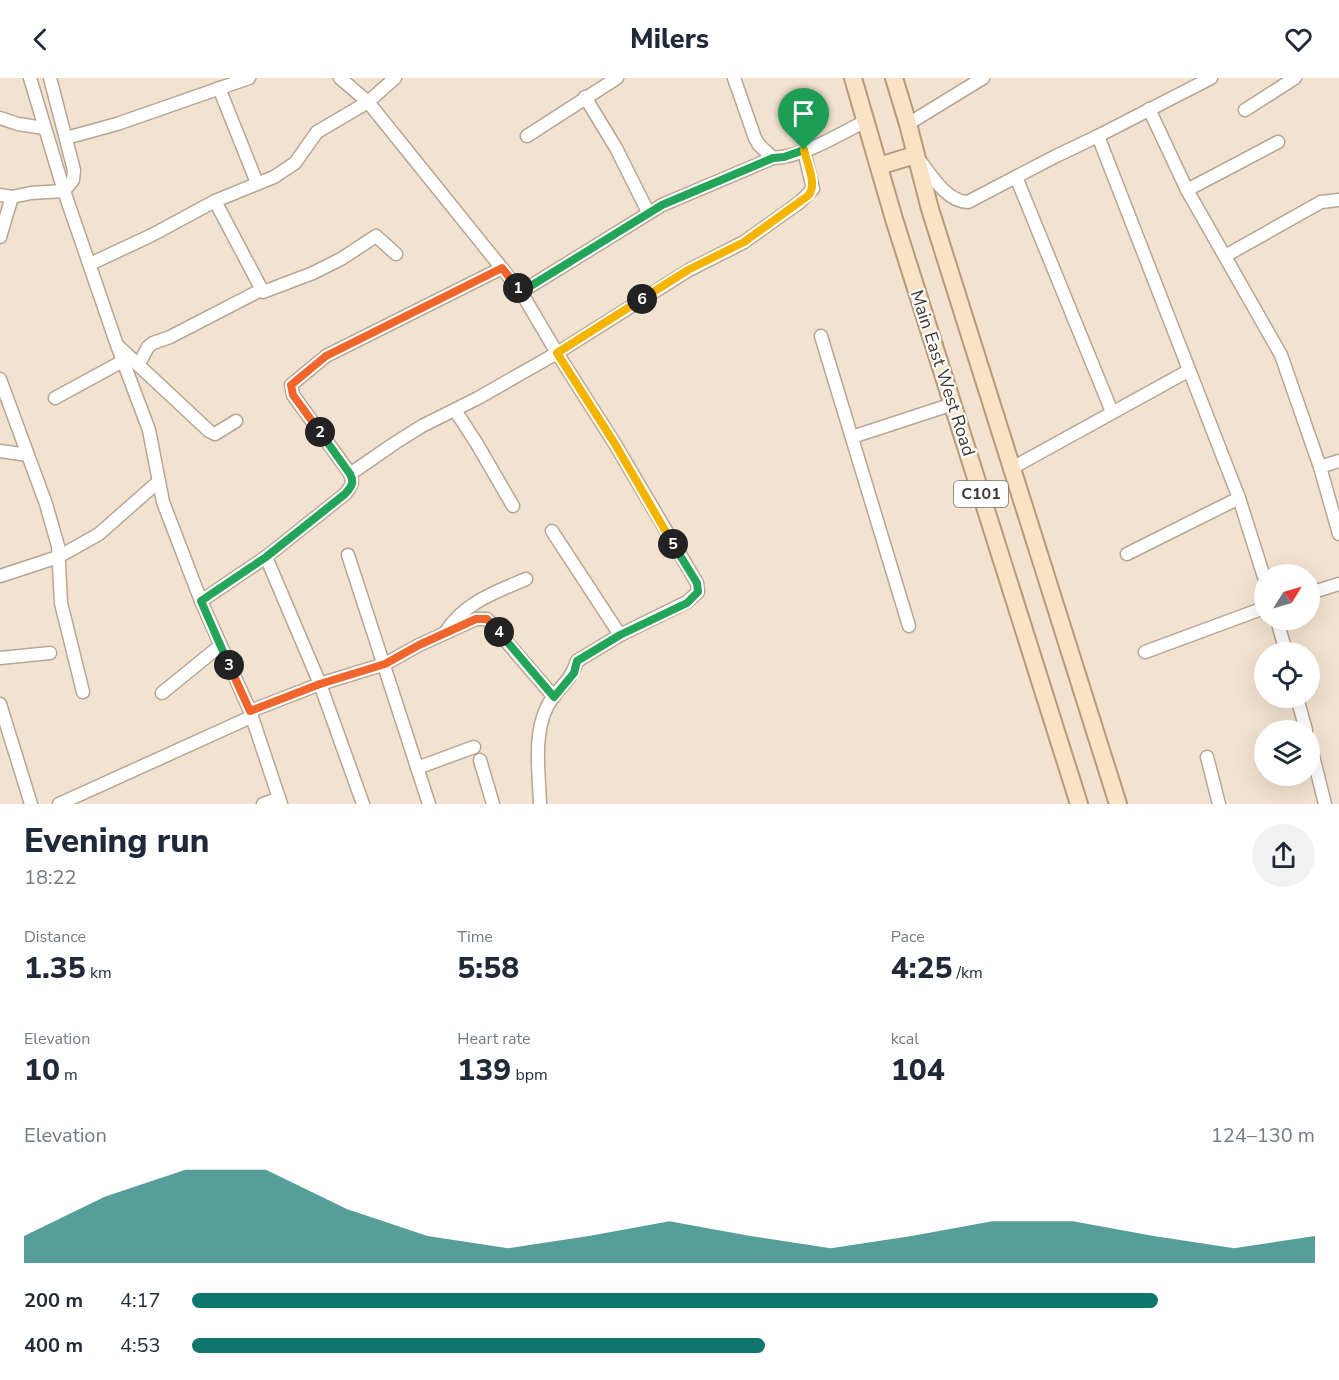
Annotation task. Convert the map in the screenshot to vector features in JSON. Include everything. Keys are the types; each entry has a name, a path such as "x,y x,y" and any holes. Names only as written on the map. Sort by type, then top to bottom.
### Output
{"main road":[{"name":"Main East West Road","path":"853,78 894,219 1079,804"},
{"name":"Main East West Road","path":"894,78 933,220 1118,804"},
{"path":"879,166 915,156"}],"street":[{"path":"30,78 64,191 149,430 164,502 201,601 251,714 280,801 263,804"},
{"path":"50,78 74,170 72,180 64,191"},
{"path":"66,138 117,124 249,78"},
{"path":"340,78 368,102 521,292 697,583 698,592 687,603 620,635 577,661 574,673 547,706 540,725 540,804"},
{"path":"90,264 153,235 215,201 274,177 295,163 317,132 368,102 395,78"},
{"path":"527,136 617,78"},
{"path":"734,78 755,138 773,158"},
{"path":"908,124 983,78"},
{"path":"915,156 935,181 960,202 968,202 1211,78"},
{"path":"1245,110 1295,78"},
{"path":"219,88 257,183"},
{"path":"585,98 616,147 648,212"},
{"path":"1149,110 1187,190 1281,355 1320,467 1339,534"},
{"path":"0,118 18,124 44,128"},
{"path":"521,292 648,212 773,158 804,150 866,121"},
{"path":"1098,136 1239,498 1260,564"},
{"path":"1187,190 1278,142"},
{"path":"350,474 395,443 557,353 688,270 744,242 809,195 813,189 804,150"},
{"path":"1016,177 1112,412"},
{"path":"0,237 6,196 64,191"},
{"path":"1225,256 1321,202 1339,200"},
{"path":"215,201 261,290 265,293 341,259 373,236 382,240 396,254"},
{"path":"201,601 266,557 345,494 353,483 350,474 293,395 291,385 326,356 502,268"},
{"path":"139,364 148,347 153,343 261,290"},
{"path":"821,336 909,626"},
{"path":"117,345 209,431 215,434 236,421"},
{"path":"55,398 123,361"},
{"path":"1012,468 1188,371"},
{"path":"0,379 46,504 58,546 61,603 83,692"},
{"path":"852,437 953,404"},
{"path":"455,410 513,506"},
{"path":"0,451 28,455"},
{"path":"1320,467 1339,460"},
{"path":"0,576 58,557 99,534 159,481"},
{"path":"1127,554 1239,498"},
{"path":"552,531 620,635"},
{"path":"348,555 429,804"},
{"path":"266,557 320,684 363,804"},
{"path":"444,634 454,620 468,607 526,579"},
{"path":"1320,590 1339,584"},
{"path":"1145,652 1254,612"},
{"path":"59,804 251,714 320,684 385,664 419,645 476,619 487,619 554,697"},
{"path":"162,693 221,645"},
{"path":"0,658 50,653"},
{"path":"0,704 3,725 31,804"},
{"path":"417,768 474,747"},
{"path":"1207,757 1219,804"},
{"path":"480,760 493,804"},
{"path":"1320,784 1325,804"}],"route":[{"path":"804,150 813,182 813,189 809,195 744,242 688,270 557,353 615,444 697,583 698,592 693,598 620,635 577,661 574,673 554,697 487,619 476,619 419,645 385,664 320,684 250,711 201,601 266,557 345,494 353,483 349,472 293,395 291,385 326,356 502,268 521,292 662,205 773,158 804,150"}]}
